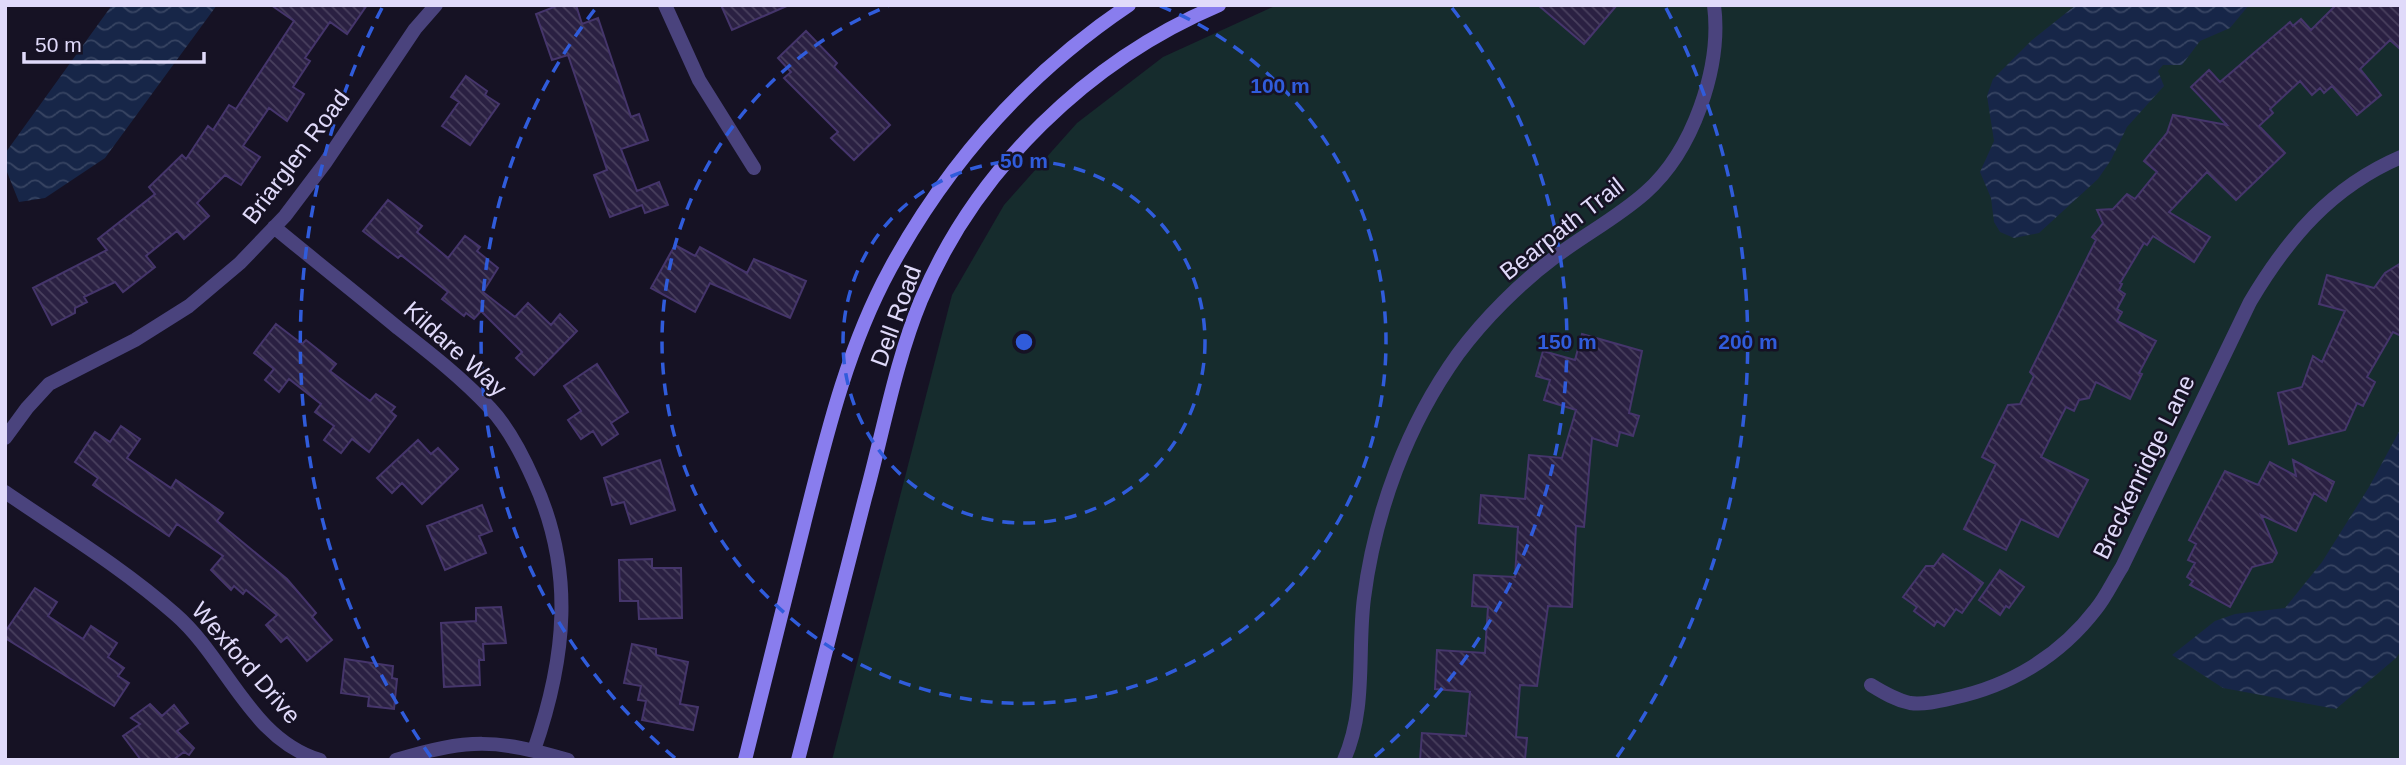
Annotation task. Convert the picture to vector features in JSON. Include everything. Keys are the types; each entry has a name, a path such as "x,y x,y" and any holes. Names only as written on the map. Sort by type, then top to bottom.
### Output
{"main road":[{"name":"Dell Road","path":"745,760 841,387 889,271 920,217 982,133 1018,94 1086,34 1129,5"},
{"name":"Dell Road","path":"798,760 898,375 921,301 943,256 1006,164 1034,131 1082,88 1129,52 1183,20 1219,5"}],"street":[{"name":"Briarglen Road","path":"5,439 27,408 49,384 135,340 189,306 240,263 274,227 325,163 415,29 436,5"},
{"path":"665,5 699,80 754,168"},
{"name":"Bearpath Trail","path":"1344,760 1358,711 1364,600 1376,534 1395,470 1424,410 1459,353 1504,303 1552,258 1647,192 1677,153 1700,111 1713,64 1714,5"},
{"name":"Breckenridge Lane","path":"1871,685 1890,697 1912,703 1982,692 2026,673 2064,643 2097,608 2122,567 2250,302 2274,261 2303,225 2337,193 2377,167 2401,157"},
{"name":"Kildare Way","path":"274,227 450,370 492,410 524,458 548,511 561,568 562,613 553,682 534,750"},
{"name":"Wexford Drive","path":"5,492 139,584 177,616 213,653 260,721 285,743 318,759"},
{"path":"396,760 449,744 488,743 534,750 568,760"}],"green space":[{"path":"1277,5 2401,5 2401,760 832,760 952,295 1004,205 1077,123 1163,57"}],"water":[{"path":"112,5 217,5 105,158 45,198 19,202 7,172 6,152"},
{"path":"2076,5 2249,5 2230,28 2200,41 2182,65 2163,65 2158,71 2164,86 2127,127 2098,179 2039,233 2014,238 2000,232 1994,222 1991,198 1980,172 1994,141 1987,96 1993,79 2032,40"},
{"path":"2401,428 2401,651 2396,658 2336,709 2223,688 2172,655 2215,621 2235,614 2285,608 2322,562 2369,487"}],"building":[{"path":"271,5 367,5 347,34 330,22 305,58 310,61 293,87 304,94 287,121 269,108 243,146 260,157 241,185 225,175 197,203 209,216 184,239 177,231 146,256 155,267 123,292 115,282 84,297 87,302 75,308 75,313 52,325 33,288 107,250 98,239 155,194 149,187 182,155 186,159 208,126 213,130 229,105 236,109 294,21"},
{"path":"559,5 576,5 582,24 598,18 631,117 639,114 648,140 621,149 637,191 659,182 668,205 645,213 642,205 610,217 594,175 607,170 568,55 552,60 536,14"},
{"path":"721,5 789,5 732,30"},
{"path":"1538,5 1617,5 1584,44"},
{"path":"2336,5 2401,5 2401,50 2390,40 2360,69 2381,95 2357,115 2332,86 2324,93 2320,88 2312,95 2300,81 2270,109 2273,113 2259,126 2285,153 2236,200 2207,172 2169,212 2210,237 2194,262 2153,236 2147,245 2144,243 2120,283 2122,284 2119,290 2125,294 2117,309 2122,312 2117,321 2156,341 2139,373 2142,374 2130,399 2096,382 2089,398 2079,400 2074,411 2066,407 2041,457 2088,480 2058,537 2021,519 2006,550 1964,529 1996,464 1982,457 2008,405 2020,404 2034,376 2030,372 2096,240 2092,237 2103,223 2097,210 2113,209 2127,194 2135,199 2157,172 2144,161 2167,133 2173,115 2227,125 2191,87 2209,70 2220,82 2290,22 2293,26 2301,19 2311,30"},
{"path":"806,31 837,63 834,67 890,125 854,160 831,138 838,132 784,78 791,72 778,58"},
{"path":"466,76 487,91 485,95 499,104 470,145 442,126 459,102 451,97"},
{"path":"388,200 422,226 417,232 448,258 465,236 480,247 477,251 498,268 483,292 515,317 528,303 551,325 560,314 577,331 534,375 516,358 522,352 481,311 474,319 466,313 464,316 442,299 448,292 401,255 398,258 363,231"},
{"path":"675,245 695,256 700,247 747,273 754,259 806,281 790,318 710,283 695,312 651,288"},
{"path":"2401,263 2401,336 2393,332 2367,377 2375,382 2363,406 2357,403 2345,430 2289,444 2278,393 2302,387 2313,356 2322,362 2345,311 2319,304 2327,275 2374,288 2385,273"},
{"path":"276,324 302,344 306,340 336,364 330,371 370,401 376,394 395,407 391,412 396,416 369,452 352,439 341,453 324,440 334,426 315,412 321,404 289,379 279,392 265,380 274,369 254,353"},
{"path":"1582,334 1642,351 1629,413 1639,416 1633,436 1620,432 1617,446 1592,438 1584,527 1576,526 1572,607 1548,606 1537,686 1520,685 1516,737 1527,738 1525,759 1420,760 1422,733 1466,736 1470,692 1435,689 1437,650 1485,653 1488,607 1472,606 1474,575 1515,577 1518,527 1479,523 1481,495 1525,499 1529,455 1562,458 1576,410 1544,400 1550,380 1536,376 1543,351 1575,360"},
{"path":"597,364 628,412 611,423 618,434 602,445 593,431 581,439 568,420 581,411 564,386"},
{"path":"121,426 140,439 127,458 171,488 176,480 223,513 217,521 287,579 316,613 312,617 332,640 307,661 287,637 281,642 266,625 277,615 246,590 243,594 234,586 231,590 211,570 223,556 177,524 169,536 93,485 98,478 75,462 95,432 110,442"},
{"path":"418,440 431,454 438,448 458,469 422,504 402,483 392,493 377,478"},
{"path":"660,460 675,510 631,524 624,502 612,505 604,478"},
{"path":"2293,460 2334,482 2326,501 2314,493 2296,531 2261,515 2277,553 2272,562 2252,567 2230,607 2190,585 2193,581 2187,577 2195,563 2188,560 2196,544 2189,540 2225,471 2258,485 2270,462 2296,476"},
{"path":"482,505 492,531 479,536 486,553 445,570 427,526"},
{"path":"1943,554 1983,583 1962,613 1956,609 1944,626 1937,621 1934,626 1914,611 1917,607 1903,597 1926,566 1934,566"},
{"path":"652,559 652,568 681,568 682,618 639,619 638,601 620,601 619,560"},
{"path":"2000,570 2024,587 2009,608 2006,606 2000,615 1979,600"},
{"path":"35,588 57,602 48,616 83,639 91,626 117,643 108,657 124,668 118,676 129,683 114,706 5,638 5,632"},
{"path":"501,607 506,643 483,644 484,660 479,660 480,685 444,687 441,623 476,621 476,608"},
{"path":"632,644 656,649 656,655 688,662 680,704 698,707 693,730 642,720 646,701 638,700 641,686 624,683"},
{"path":"345,659 393,666 392,678 397,679 394,709 368,706 369,697 341,693"},
{"path":"150,704 162,716 174,705 188,723 177,731 194,748 189,755 184,752 173,760 141,760 123,736 140,724 131,718"}]}
